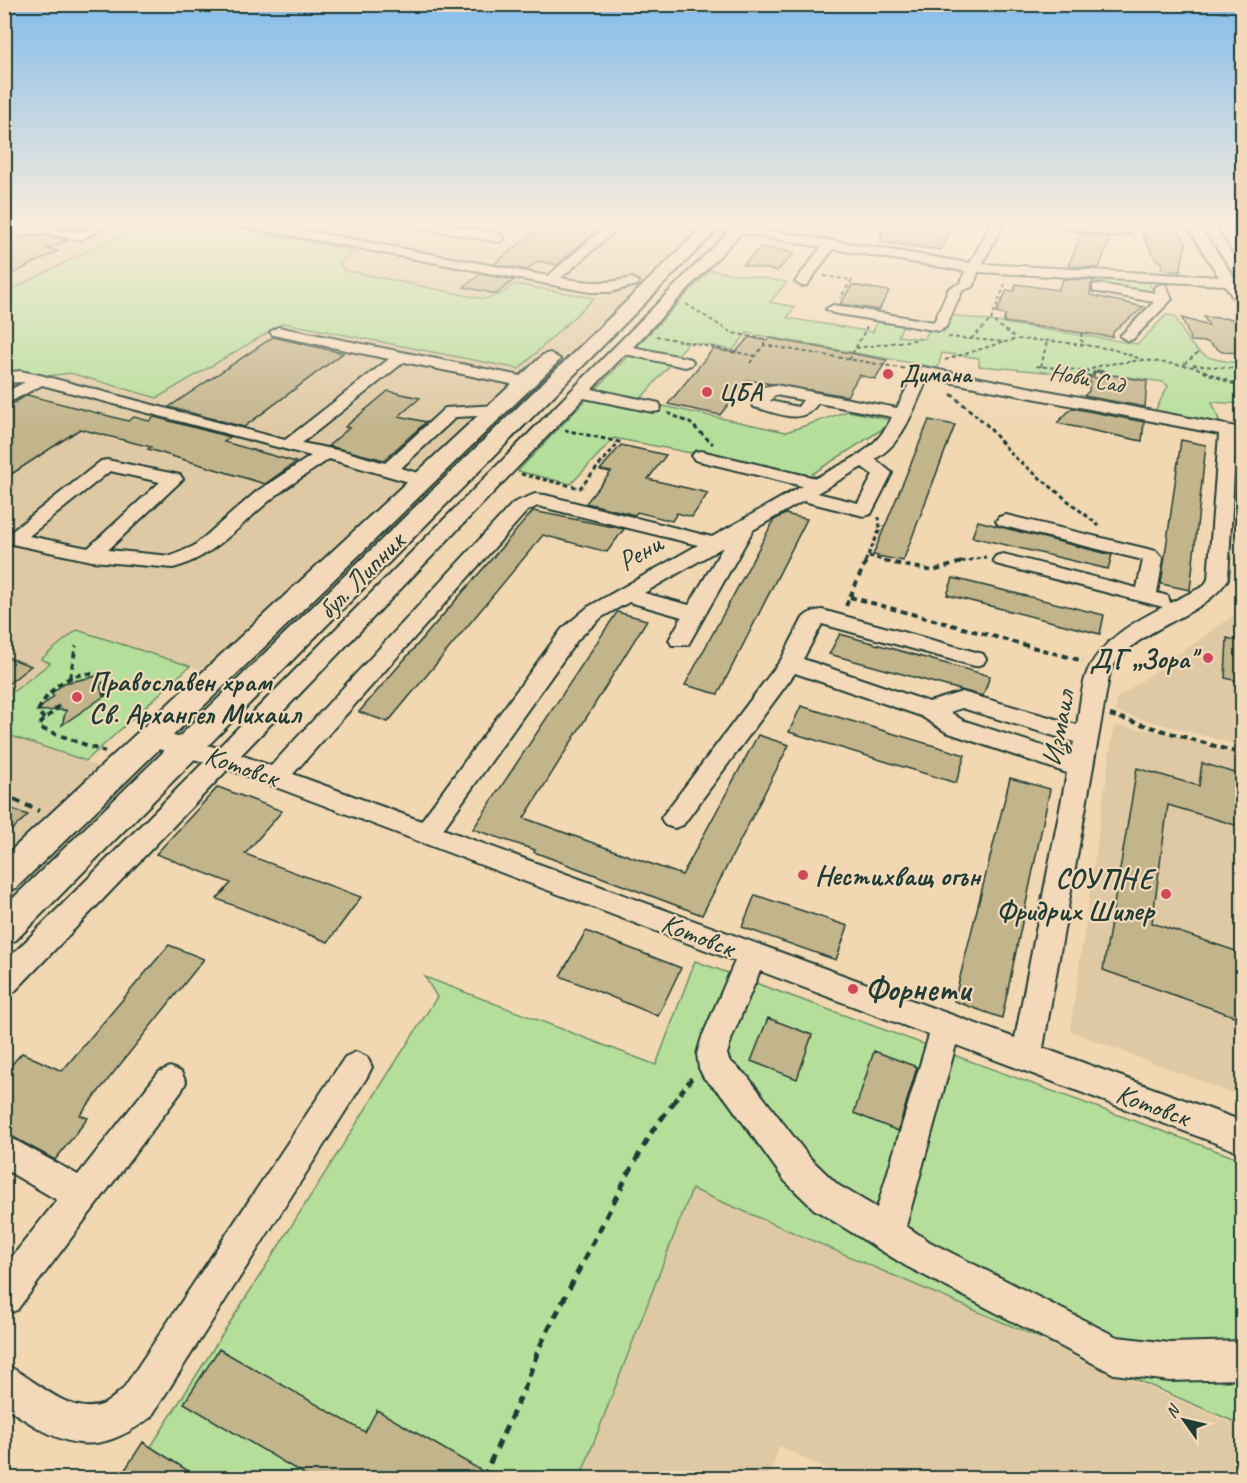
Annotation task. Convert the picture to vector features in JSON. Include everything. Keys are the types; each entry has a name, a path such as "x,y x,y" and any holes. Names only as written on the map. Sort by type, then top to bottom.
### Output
{"main road":[{"name":"бул. Липник","path":"4,879 623,290"},
{"name":"бул. Липник","path":"4,930 646,290"}],"street":[{"path":"594,290 604,295 606,306"},
{"path":"4,983 580,392 676,290"},
{"path":"833,309 939,327 955,290"},
{"path":"1113,290 1165,299"},
{"path":"1161,290 1165,299"},
{"path":"1128,336 1165,299"},
{"path":"278,332 526,382"},
{"path":"621,349 685,362"},
{"path":"288,446 400,358"},
{"name":"Рени","path":"426,833 570,634 595,612 862,459 887,442 923,372"},
{"name":"Нови Сад","path":"923,372 1235,431"},
{"path":"4,378 20,376 40,380 288,446 347,457 422,480"},
{"path":"4,400 40,380"},
{"path":"580,392 652,406"},
{"path":"814,397 902,414"},
{"path":"388,470 451,412 497,410"},
{"name":"Измаил","path":"1026,1058 1102,666 1112,650 1142,627 1211,590 1218,579 1235,431"},
{"path":"92,555 174,479 107,465 14,539 92,555 174,562 201,550 263,496 325,454"},
{"path":"701,456 818,484"},
{"path":"799,494 861,515 883,473 862,459"},
{"path":"275,777 520,507 530,502 545,501 713,543"},
{"path":"1006,521 1149,555 1153,559 1146,597"},
{"path":"680,640 747,523"},
{"path":"1003,560 1181,606"},
{"path":"625,594 695,614"},
{"path":"674,818 790,663 815,618 839,621 975,659"},
{"path":"790,663 929,710 954,726 1081,768"},
{"path":"929,710 962,700 1087,737"},
{"name":"Котовск","path":"152,739 223,758 1242,1137"},
{"path":"752,955 712,1054 715,1068 737,1088 797,1169 826,1197 918,1254 1114,1356 1170,1362 1242,1360"},
{"path":"887,1233 946,1028"},
{"path":"4,1383 75,1426 102,1425 121,1418 137,1402 356,1067"},
{"path":"4,1297 170,1082"},
{"path":"4,1150 82,1196"}],"path":[{"path":"833,309 845,290"},
{"path":"970,339 991,320 1003,290"},
{"path":"673,296 732,333 764,339 764,345 750,363"},
{"path":"849,360 873,316"},
{"path":"991,320 1016,339"},
{"path":"638,332 755,357"},
{"path":"1080,339 1082,333"},
{"path":"943,337 1006,342"},
{"path":"856,348 898,344 924,338"},
{"path":"923,372 948,359 1016,339 1068,343 1112,350 1144,360"},
{"path":"1068,343 1080,339"},
{"path":"1080,339 1087,346"},
{"path":"1041,367 1047,341"},
{"path":"764,345 923,372 986,424 1013,456 1128,549"},
{"path":"1183,364 1199,352"},
{"path":"1087,371 1102,364 1144,360 1242,369"},
{"path":"1036,366 1104,372 1102,364"},
{"path":"1183,364 1242,387"},
{"path":"1087,385 1088,376 1093,377 1095,371"},
{"path":"652,406 690,423 708,437 729,462"},
{"path":"504,470 580,488 619,442 547,425"},
{"path":"839,621 869,556 881,521 879,516 861,515"},
{"path":"869,556 932,571 949,568 981,556 1003,560"},
{"path":"850,597 1102,666"},
{"path":"70,678 76,646"},
{"path":"44,719 38,711 39,707 48,694 70,678 93,673 100,675 107,690 104,696 101,696"},
{"path":"59,706 44,719 40,725 43,730 106,752"},
{"path":"1092,710 1242,754"},
{"path":"4,795 40,811"},
{"path":"483,1479 525,1387 539,1348 627,1176 653,1130 712,1054"}],"shaded area":[{"path":"4,290 636,290 237,681 77,630 41,658 50,663 5,699"},
{"name":"ДГ „Зора\"","path":"1234,615 1242,617 1242,746 1116,712 1116,699"},
{"name":"СОУПНЕ Фридрих Шилер","path":"1114,725 1176,735 1242,756 1242,1097 1070,1031"},
{"path":"5,734 132,778 5,903"},
{"path":"691,1188 1242,1428 1242,1478 846,1478 779,1446 769,1478 574,1478"}],"green space":[{"path":"11,290 442,290 484,299 506,290 550,290 594,298 519,369 284,323 157,398 70,373 48,376 27,388 5,384 5,293"},
{"path":"691,290 780,290 770,302 795,307 787,318 873,332 878,319 904,323 898,336 924,339 929,330 944,332 951,315 1138,344 1166,315 1175,316 1187,339 1207,357 1242,363 1242,404 1212,402 1221,425 1155,411 1168,386 1163,382 1094,372 1093,377 1088,376 1087,385 1063,380 1058,373 979,366 979,358 942,353 938,368 747,333 733,350 689,342 639,401 786,432 848,411 895,421 809,476 614,438 571,484 518,471"},
{"path":"1131,290 1152,290 1154,294"},
{"path":"77,630 190,666 86,761 5,734 4,699 50,663 41,659"},
{"path":"695,961 1242,1160 1242,1425 692,1189 580,1478 131,1478 437,997 425,977 656,1065"}],"building":[{"path":"479,290 501,290 496,294"},
{"path":"849,290 889,291 879,310 840,304"},
{"path":"1007,290 1090,290 1090,295 1144,307 1114,331 1112,337 1004,322 1005,315 996,313"},
{"path":"1204,317 1235,319 1242,330 1242,353 1222,352 1207,342 1191,341 1182,318 1209,326"},
{"path":"273,337 343,353 244,427 169,407"},
{"path":"749,337 767,341 769,338 887,360 875,379 859,375 847,396 747,380 720,415 668,404 713,349 735,353"},
{"path":"1100,373 1147,381 1145,407 1084,396 1089,391 1090,377 1103,379"},
{"path":"388,391 420,398 399,416 426,422 384,460 328,446 349,428 345,427"},
{"path":"27,395 128,421 134,417 149,421 154,417 230,437 224,442 296,462 265,484 148,449 151,447 80,429 4,479 4,409"},
{"path":"1072,408 1144,422 1142,441 1057,423"},
{"path":"929,420 955,425 903,561 873,555"},
{"path":"1181,440 1206,445 1190,590 1161,584"},
{"path":"621,445 666,455 648,479 708,493 692,517 677,513 672,521 586,503 611,472 600,470"},
{"path":"533,511 624,529 607,552 543,535 388,722 359,712"},
{"path":"785,514 807,519 718,694 685,685 774,520"},
{"path":"978,521 1112,555 1108,569 972,537"},
{"path":"953,578 1104,615 1100,634 947,595"},
{"path":"617,612 647,620 524,818 682,875 758,735 789,745 702,915 534,852 535,850 473,829"},
{"path":"840,634 990,676 983,696 829,654"},
{"path":"1227,638 1242,642 1242,682 1225,678"},
{"path":"4,656 31,666 4,687"},
{"name":"Православен храм Св. Архангел Михаил","path":"98,676 103,697 62,725 66,710 37,711 54,696 51,694 64,683"},
{"path":"801,706 965,755 956,783 789,732"},
{"path":"1202,763 1242,775 1242,827 1168,805 1152,923 1242,953 1242,1019 1103,970 1137,768 1199,786"},
{"path":"1010,778 1050,789 1002,1018 954,1001"},
{"path":"218,787 282,811 245,854 361,897 328,942 217,899 231,883 156,854"},
{"path":"4,806 28,815 4,837"},
{"path":"755,895 848,926 836,960 742,927"},
{"path":"586,931 681,968 658,1016 560,976"},
{"path":"169,945 204,959 80,1115 88,1118 55,1160 4,1132 4,1073 22,1053 62,1071"},
{"path":"768,1018 812,1035 797,1079 751,1061"},
{"path":"874,1051 917,1067 898,1131 854,1113"},
{"path":"219,1349 365,1432 377,1410 496,1479 312,1479 184,1403"},
{"path":"143,1442 201,1479 119,1479"}],"place":[{"name":"Димана","path":"888,374"},
{"name":"ЦБА","path":"707,392"},
{"name":"ДГ „Зора\"","path":"1208,658"},
{"name":"Православен храм Св. Архангел Михаил","path":"77,697"},
{"name":"Нестихващ огън","path":"803,875"},
{"name":"СОУПНЕ Фридрих Шилер","path":"1166,894"},
{"name":"Форнети","path":"853,989"}]}
